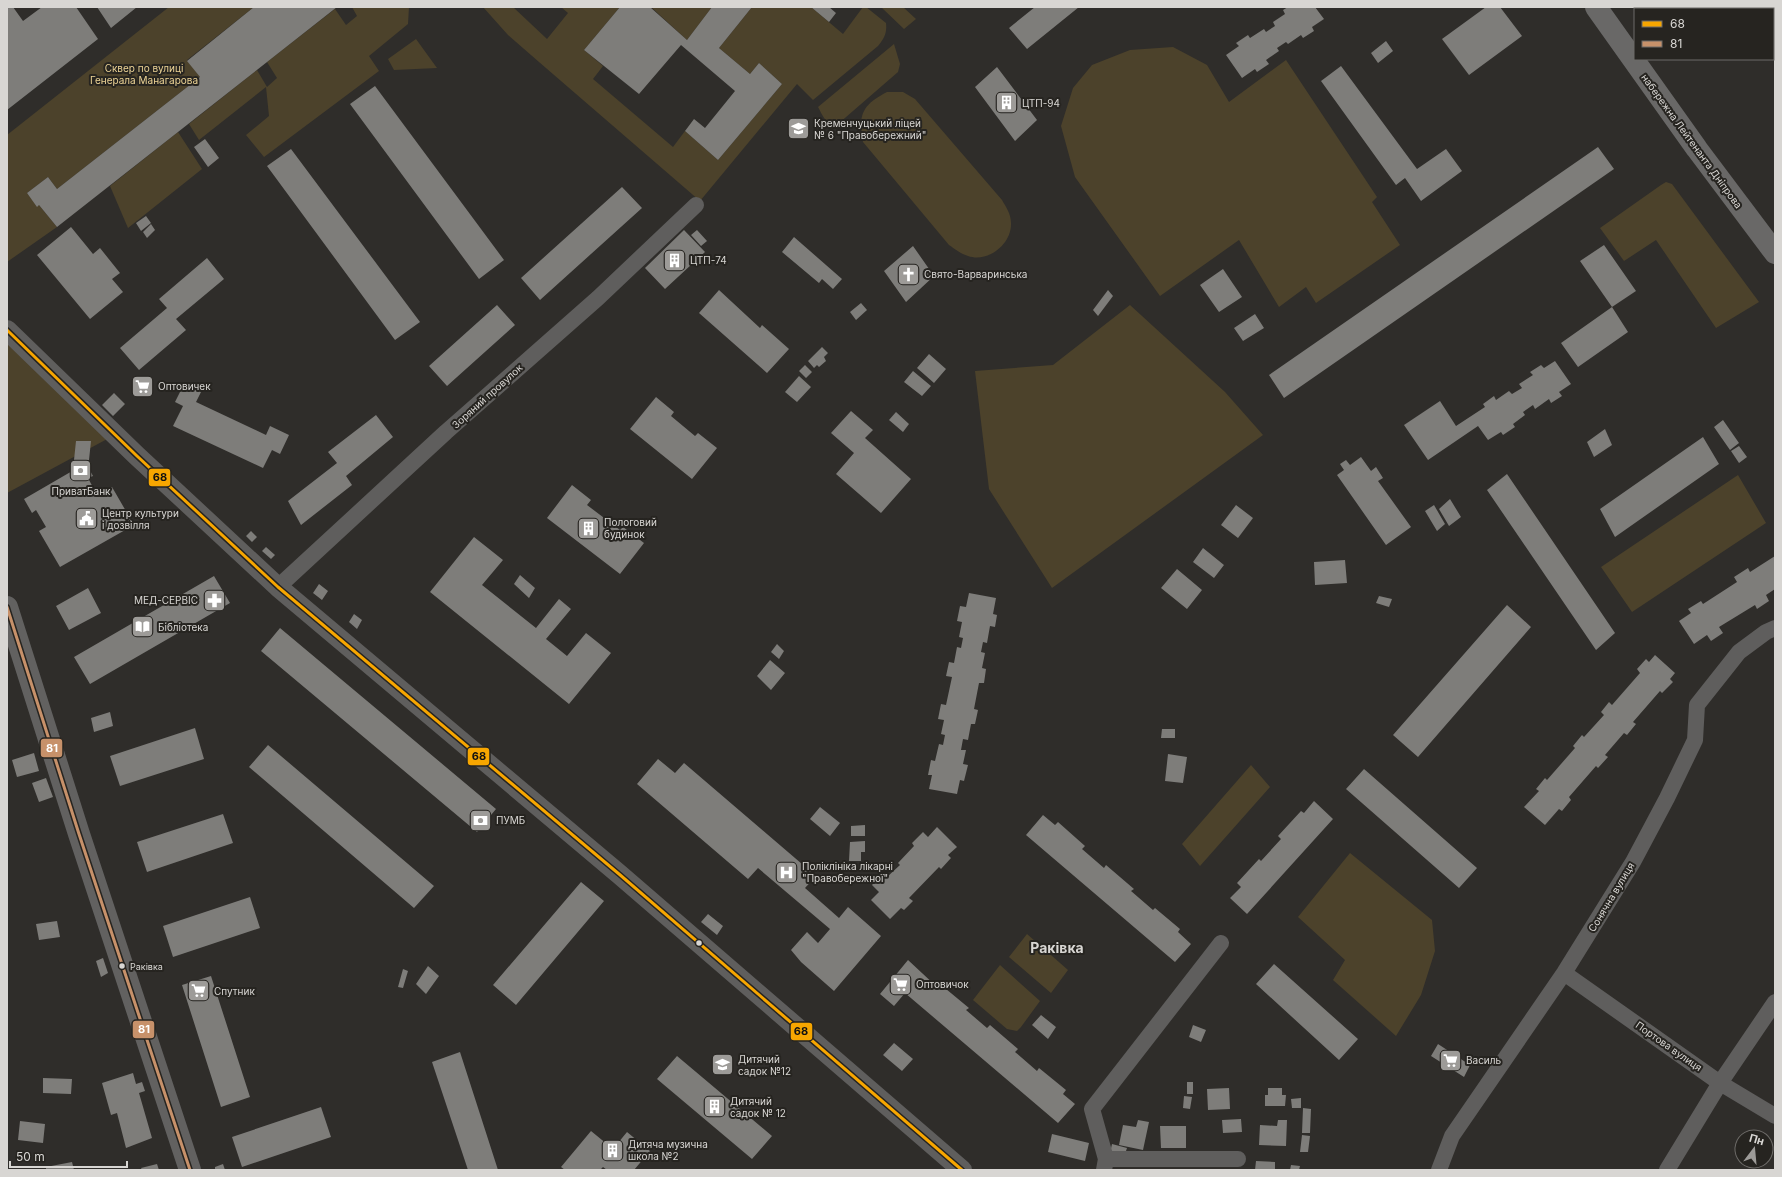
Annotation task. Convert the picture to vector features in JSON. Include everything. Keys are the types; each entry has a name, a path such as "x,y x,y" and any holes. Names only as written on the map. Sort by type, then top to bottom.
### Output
{"main road":[{"name":"набережна Лейтенанта Дніпрова","path":"1596,7 1697,149 1775,253"},
{"path":"7,607 79,834 190,1170"}],"street":[{"name":"Зоряний провулок","path":"278,587 446,432 598,298 696,205"},
{"path":"7,330 137,456 278,587 619,874 962,1170"},
{"name":"Сонячна вулиця","path":"1439,1170 1452,1136 1564,973 1632,862 1667,798 1695,740 1697,705 1739,652 1766,632 1775,628"},
{"path":"1221,943 1092,1109 1105,1165 1238,1159"},
{"name":"Портова вулиця","path":"1564,973 1720,1083 1775,1116"},
{"path":"1667,1170 1720,1083 1775,1002"}],"green space":[{"name":"Сквер по вулиці Генерала Манагарова","path":"169,7 254,7 187,60 200,77 57,189 48,177 27,193 57,227 7,262 7,135"},
{"path":"352,7 409,7 408,24 369,56 379,71 264,157 246,135 269,116 266,87 199,140 189,124 257,70 267,87 277,78 267,62 335,9 346,25 357,16"},
{"path":"483,7 513,7 547,39 568,13 561,7 620,7 584,50 603,66 593,79 673,147 685,131 718,160 782,84 759,63 750,74 719,48 752,7 811,7 843,34 863,7 866,7 886,23 886,29 884,38 878,46 813,100 797,84 700,201 508,35"},
{"path":"651,7 712,7 687,40"},
{"path":"881,7 903,7 916,19 904,29"},
{"path":"416,39 437,68 394,70 388,59"},
{"path":"894,44 900,64 898,72 838,124 828,122 823,117 818,107"},
{"path":"1173,47 1207,65 1229,102 1286,60 1377,197 1372,202 1400,245 1316,303 1306,287 1279,307 1239,240 1160,296 1075,177 1061,126 1073,88 1092,65 1130,50"},
{"path":"887,92 903,92 915,99 1002,200 1007,208 1011,223 1008,238 997,250 983,257 976,257 963,254 949,245 863,142 861,125 864,112 867,106"},
{"path":"178,132 202,169 128,228 110,186"},
{"path":"1666,182 1672,184 1759,302 1716,328 1656,240 1624,261 1600,228"},
{"path":"1130,305 1225,392 1263,435 1052,588 989,489 975,371 1053,365"},
{"path":"7,340 109,438 7,493"},
{"path":"1738,475 1766,523 1632,612 1601,567"},
{"path":"1251,765 1270,787 1200,866 1182,844"},
{"path":"1350,853 1432,920 1435,951 1421,995 1396,1036 1333,980 1345,960 1298,917"},
{"path":"1027,934 1068,970 1051,993 1009,957"},
{"path":"1000,965 1040,1001 1017,1031 1007,1029 973,1000"}],"building":[{"path":"7,7 13,7 23,21 42,7 76,7 98,39 7,110"},
{"path":"97,7 137,7 111,28"},
{"path":"254,7 337,7 57,227 39,205 37,207 27,193 48,177 57,189 200,77 187,61"},
{"path":"620,7 650,7 687,40 712,7 752,7 719,48 750,74 759,63 782,84 718,160 685,131 694,119 705,128 735,91 681,45 639,94 584,50"},
{"path":"811,7 829,7 836,13 829,22"},
{"path":"1035,7 1079,7 1027,49 1009,28"},
{"path":"1288,7 1315,7 1324,19 1312,27 1314,31 1303,38 1301,35 1288,44 1286,42 1277,48 1279,51 1266,60 1269,64 1257,72 1255,69 1242,78 1226,55 1239,46 1236,43 1248,35 1250,38 1264,29 1266,32 1275,26 1273,22 1285,14 1283,10"},
{"path":"1486,7 1500,7 1522,36 1469,75 1442,39"},
{"path":"1747,7 1748,8 1698,8"},
{"path":"1386,41 1393,51 1378,63 1371,53"},
{"path":"1341,66 1417,169 1446,149 1462,171 1421,201 1405,178 1396,185 1321,81"},
{"name":"ЦТП-94","path":"997,67 1037,120 1015,141 975,87"},
{"path":"375,86 504,260 479,279 350,104"},
{"path":"205,139 219,158 208,167 194,147"},
{"path":"1598,147 1614,169 1284,398 1269,375"},
{"path":"291,149 420,322 395,340 267,166"},
{"path":"622,187 642,208 540,300 521,278"},
{"path":"146,216 151,223 141,231 136,223"},
{"path":"151,224 155,230 147,238 143,232"},
{"path":"71,227 93,254 100,248 120,273 112,279 123,292 90,319 37,255"},
{"name":"ЦТП-74","path":"684,230 705,252 665,289 645,268"},
{"path":"697,230 707,241 701,246 691,235"},
{"path":"794,237 842,279 833,289 822,279 819,283 782,252"},
{"path":"1604,245 1636,291 1612,307 1580,261"},
{"name":"Свято-Варваринська","path":"913,246 934,276 906,302 884,271"},
{"path":"207,258 224,279 176,319 186,330 139,370 120,348 167,308 159,299"},
{"path":"1223,269 1242,297 1219,312 1200,285"},
{"path":"719,290 760,328 762,325 789,349 767,373 699,313"},
{"path":"1108,290 1113,296 1098,316 1093,310"},
{"path":"861,303 867,310 856,320 850,312"},
{"path":"497,305 515,325 447,386 429,366"},
{"path":"1612,307 1628,332 1578,367 1561,343"},
{"path":"1255,314 1264,328 1243,341 1234,328"},
{"path":"822,347 828,353 824,357 826,361 819,367 817,365 814,368 808,361"},
{"path":"929,354 946,369 934,383 917,368"},
{"path":"1555,361 1571,384 1559,392 1562,396 1551,403 1549,399 1535,409 1533,405 1523,412 1525,415 1513,424 1515,427 1503,435 1501,432 1488,440 1478,426 1428,460 1404,425 1440,401 1456,426 1485,407 1483,404 1494,396 1496,400 1509,391 1512,394 1522,388 1519,384 1533,375 1530,372 1541,365 1544,368"},
{"path":"805,365 812,372 806,378 799,371"},
{"path":"913,371 931,386 922,396 904,382"},
{"path":"799,376 811,387 797,402 785,392"},
{"name":"Оптовичек","path":"140,377 150,389 143,395 133,383"},
{"path":"184,384 201,392 196,402 266,435 270,426 289,435 280,454 272,450 263,468 173,426 183,406 175,402"},
{"path":"114,393 125,404 113,416 102,405"},
{"path":"656,397 674,412 671,416 695,436 698,433 717,448 692,479 630,429"},
{"path":"851,411 873,430 865,438 911,479 881,513 836,474 854,453 831,433"},
{"path":"896,412 909,424 903,432 889,420"},
{"path":"376,415 393,437 346,476 352,485 301,525 288,501 337,463 328,452"},
{"path":"1723,420 1739,443 1730,450 1714,427"},
{"path":"1605,429 1612,445 1594,457 1587,442"},
{"path":"1703,437 1719,464 1615,537 1600,509"},
{"path":"76,441 91,441 89,460 74,460"},
{"path":"1739,446 1747,457 1739,463 1731,451"},
{"path":"1361,457 1371,471 1376,467 1383,478 1378,481 1411,527 1386,545 1337,475 1344,470 1340,464 1346,460 1350,465"},
{"name":"Центр культури і дозвілля","path":"86,463 93,476 88,478 97,495 112,487 134,525 60,567 39,531 46,527 36,510 32,513 24,499"},
{"path":"1507,474 1615,633 1596,650 1487,490"},
{"name":"Пологовий будинок","path":"572,485 591,500 587,505 620,530 623,527 644,543 620,574 547,518"},
{"path":"1450,499 1461,517 1449,526 1439,509"},
{"path":"1236,505 1253,518 1238,538 1221,525"},
{"path":"1434,505 1445,524 1437,531 1425,511"},
{"path":"251,531 257,537 252,542 246,536"},
{"path":"474,537 503,560 482,585 536,628 559,599 571,609 546,639 567,656 586,633 611,653 569,704 430,592"},
{"path":"266,547 275,555 271,559 262,551"},
{"path":"1203,548 1224,565 1214,578 1193,562"},
{"path":"1775,556 1775,589 1766,595 1769,601 1757,609 1755,605 1719,627 1723,633 1711,641 1707,635 1694,644 1679,621 1691,613 1688,609 1701,601 1703,604 1737,582 1734,577 1748,568 1750,572"},
{"path":"1345,560 1347,583 1315,585 1314,562"},
{"path":"1177,569 1202,590 1187,609 1161,588"},
{"path":"520,575 535,588 529,598 514,584"},
{"path":"214,576 230,603 90,684 74,657"},
{"path":"319,584 328,591 322,600 313,593"},
{"path":"88,588 101,613 69,630 56,606"},
{"path":"969,593 996,598 993,614 997,615 995,627 990,626 987,643 983,642 981,652 985,653 982,668 986,669 984,683 979,683 974,709 978,710 975,724 971,724 968,740 963,739 961,750 966,750 963,764 968,765 964,781 960,780 957,794 929,789 932,775 928,775 931,760 935,761 939,744 943,745 945,735 941,734 944,720 938,719 941,704 946,705 952,677 946,676 949,662 954,663 957,647 961,648 963,638 959,637 962,622 957,621 960,606 966,607"},
{"path":"1379,596 1392,599 1389,607 1376,603"},
{"path":"1507,605 1531,627 1418,757 1393,735"},
{"path":"354,614 362,620 357,629 349,622"},
{"path":"280,628 496,809 477,832 261,651"},
{"path":"777,644 784,651 779,659 771,652"},
{"path":"1655,655 1675,673 1670,679 1673,682 1662,693 1660,691 1633,722 1636,724 1627,735 1624,733 1605,755 1608,757 1598,768 1596,766 1569,797 1571,800 1562,811 1559,809 1545,825 1524,807 1539,791 1536,789 1545,778 1547,780 1575,748 1573,746 1582,735 1584,737 1604,715 1601,712 1609,702 1612,705 1640,673 1637,669 1646,659 1649,662"},
{"path":"770,660 785,673 771,690 757,676"},
{"path":"110,712 113,726 94,732 91,718"},
{"path":"195,728 204,759 120,786 110,756"},
{"path":"1162,729 1175,729 1175,738 1161,738"},
{"path":"268,745 434,886 414,908 249,767"},
{"path":"34,753 39,771 17,777 12,760"},
{"path":"1168,754 1187,757 1183,783 1165,781"},
{"name":"Поліклініка лікарні \"Правобережної\"","path":"658,759 675,773 684,763 816,876 805,888 839,918 848,907 881,936 834,991 801,962 791,950 807,932 818,943 830,929 758,868 748,879 637,784"},
{"path":"1364,769 1477,868 1459,888 1346,789"},
{"path":"46,778 53,797 39,802 32,783"},
{"path":"1314,801 1333,819 1247,914 1230,898 1241,887 1237,883 1259,859 1261,861 1281,839 1278,836 1301,811 1304,813"},
{"path":"820,807 840,823 830,836 810,819"},
{"path":"223,814 233,843 147,872 137,842"},
{"path":"1043,815 1055,825 1058,822 1085,846 1082,849 1104,868 1106,865 1134,889 1131,891 1153,910 1155,908 1180,929 1178,932 1191,944 1175,962 1026,835"},
{"path":"865,825 865,836 851,836 851,826"},
{"path":"937,827 957,847 948,855 951,858 941,869 939,867 909,898 913,901 904,910 901,908 890,919 871,900 879,892 872,885 878,878 880,881 885,875 887,877 900,865 898,863 914,846 912,843 923,832 928,837"},
{"path":"865,841 865,852 861,852 861,861 849,861 850,842"},
{"path":"581,882 604,901 516,1005 493,985"},
{"path":"250,897 260,928 173,957 163,926"},
{"path":"708,914 723,926 717,935 701,922"},
{"path":"57,921 60,937 39,940 36,924"},
{"path":"103,958 108,973 101,977 96,961"},
{"path":"908,960 937,987 940,984 969,1008 966,1010 987,1028 990,1025 1018,1049 1015,1052 1037,1071 1039,1068 1066,1090 1063,1094 1075,1104 1058,1123 905,993 894,1006 880,994"},
{"path":"1274,964 1358,1039 1339,1060 1256,984"},
{"path":"428,966 439,976 426,994 416,984"},
{"path":"403,969 408,971 403,988 398,987"},
{"path":"211,976 250,1097 221,1107 182,985"},
{"path":"1041,1015 1056,1027 1048,1039 1032,1025"},
{"path":"1193,1025 1206,1030 1201,1042 1189,1037"},
{"path":"894,1043 913,1059 902,1071 883,1055"},
{"name":"Василь","path":"1438,1044 1470,1065 1464,1077 1431,1056"},
{"path":"460,1052 498,1170 468,1170 432,1062"},
{"name":"Дитячий садок № 12","path":"677,1056 772,1136 752,1159 657,1079"},
{"path":"133,1073 136,1084 142,1082 145,1091 139,1093 152,1138 126,1148 117,1113 111,1115 102,1083"},
{"path":"43,1078 72,1079 71,1094 43,1093"},
{"path":"1187,1082 1193,1082 1193,1094 1187,1094"},
{"path":"1229,1088 1230,1109 1208,1110 1207,1089"},
{"path":"1268,1088 1282,1088 1282,1095 1286,1095 1285,1106 1265,1106 1265,1095 1268,1095"},
{"path":"1184,1096 1192,1097 1190,1109 1183,1108"},
{"path":"1301,1098 1301,1108 1292,1108 1291,1099"},
{"path":"321,1107 331,1137 242,1167 232,1137"},
{"path":"1303,1108 1311,1109 1310,1133 1302,1133"},
{"path":"1241,1119 1242,1132 1223,1133 1222,1120"},
{"path":"1138,1120 1149,1122 1143,1150 1119,1145 1123,1125 1136,1127"},
{"path":"1278,1120 1287,1120 1286,1146 1259,1145 1260,1125 1277,1126"},
{"path":"20,1121 45,1124 43,1143 18,1140"},
{"path":"1160,1126 1186,1126 1186,1148 1161,1148"},
{"name":"Дитяча музична школа №2","path":"591,1131 613,1149 627,1132 650,1151 634,1170 607,1170 603,1167 600,1170 565,1170 561,1167"},
{"path":"1052,1134 1089,1143 1085,1161 1048,1152"},
{"path":"1302,1135 1310,1136 1308,1152 1300,1152"},
{"path":"1112,1144 1127,1148 1124,1157 1110,1153"},
{"path":"1256,1161 1275,1162 1275,1170 1255,1170"},
{"path":"72,1162 74,1170 46,1170 46,1167"},
{"path":"157,1164 159,1170 142,1170 141,1168"},
{"path":"223,1164 225,1170 215,1170 215,1167"},
{"path":"1291,1165 1300,1166 1299,1170 1290,1170"}],"transit line":[{"name":"68","path":"7,330 137,456 278,587 619,874 962,1170"},
{"name":"81","path":"7,607 79,834 190,1170"}],"place":[{"name":"ЦТП-94","path":"1006,103"},
{"name":"Кременчуцький ліцей № 6 \"Правобережний\"","path":"799,129"},
{"name":"ЦТП-74","path":"675,260"},
{"name":"Свято-Варваринська","path":"909,274"},
{"name":"Оптовичек","path":"142,386"},
{"name":"ПриватБанк","path":"81,471"},
{"name":"Центр культури і дозвілля","path":"86,519"},
{"name":"Пологовий будинок","path":"589,528"},
{"name":"МЕД-СЕРВІС","path":"214,600"},
{"name":"Бібліотека","path":"142,627"},
{"name":"ПУМБ","path":"480,820"},
{"name":"Поліклініка лікарні \"Правобережної\"","path":"787,872"},
{"name":"Раківка","path":"122,966"},
{"name":"Оптовичок","path":"901,984"},
{"name":"Спутник","path":"198,991"},
{"name":"Василь","path":"1451,1060"},
{"name":"Дитячий садок №12","path":"723,1065"},
{"name":"Дитячий садок № 12","path":"715,1107"},
{"name":"Дитяча музична школа №2","path":"612,1150"}],"district":[{"name":"Раківка","path":"1057,947"}]}
